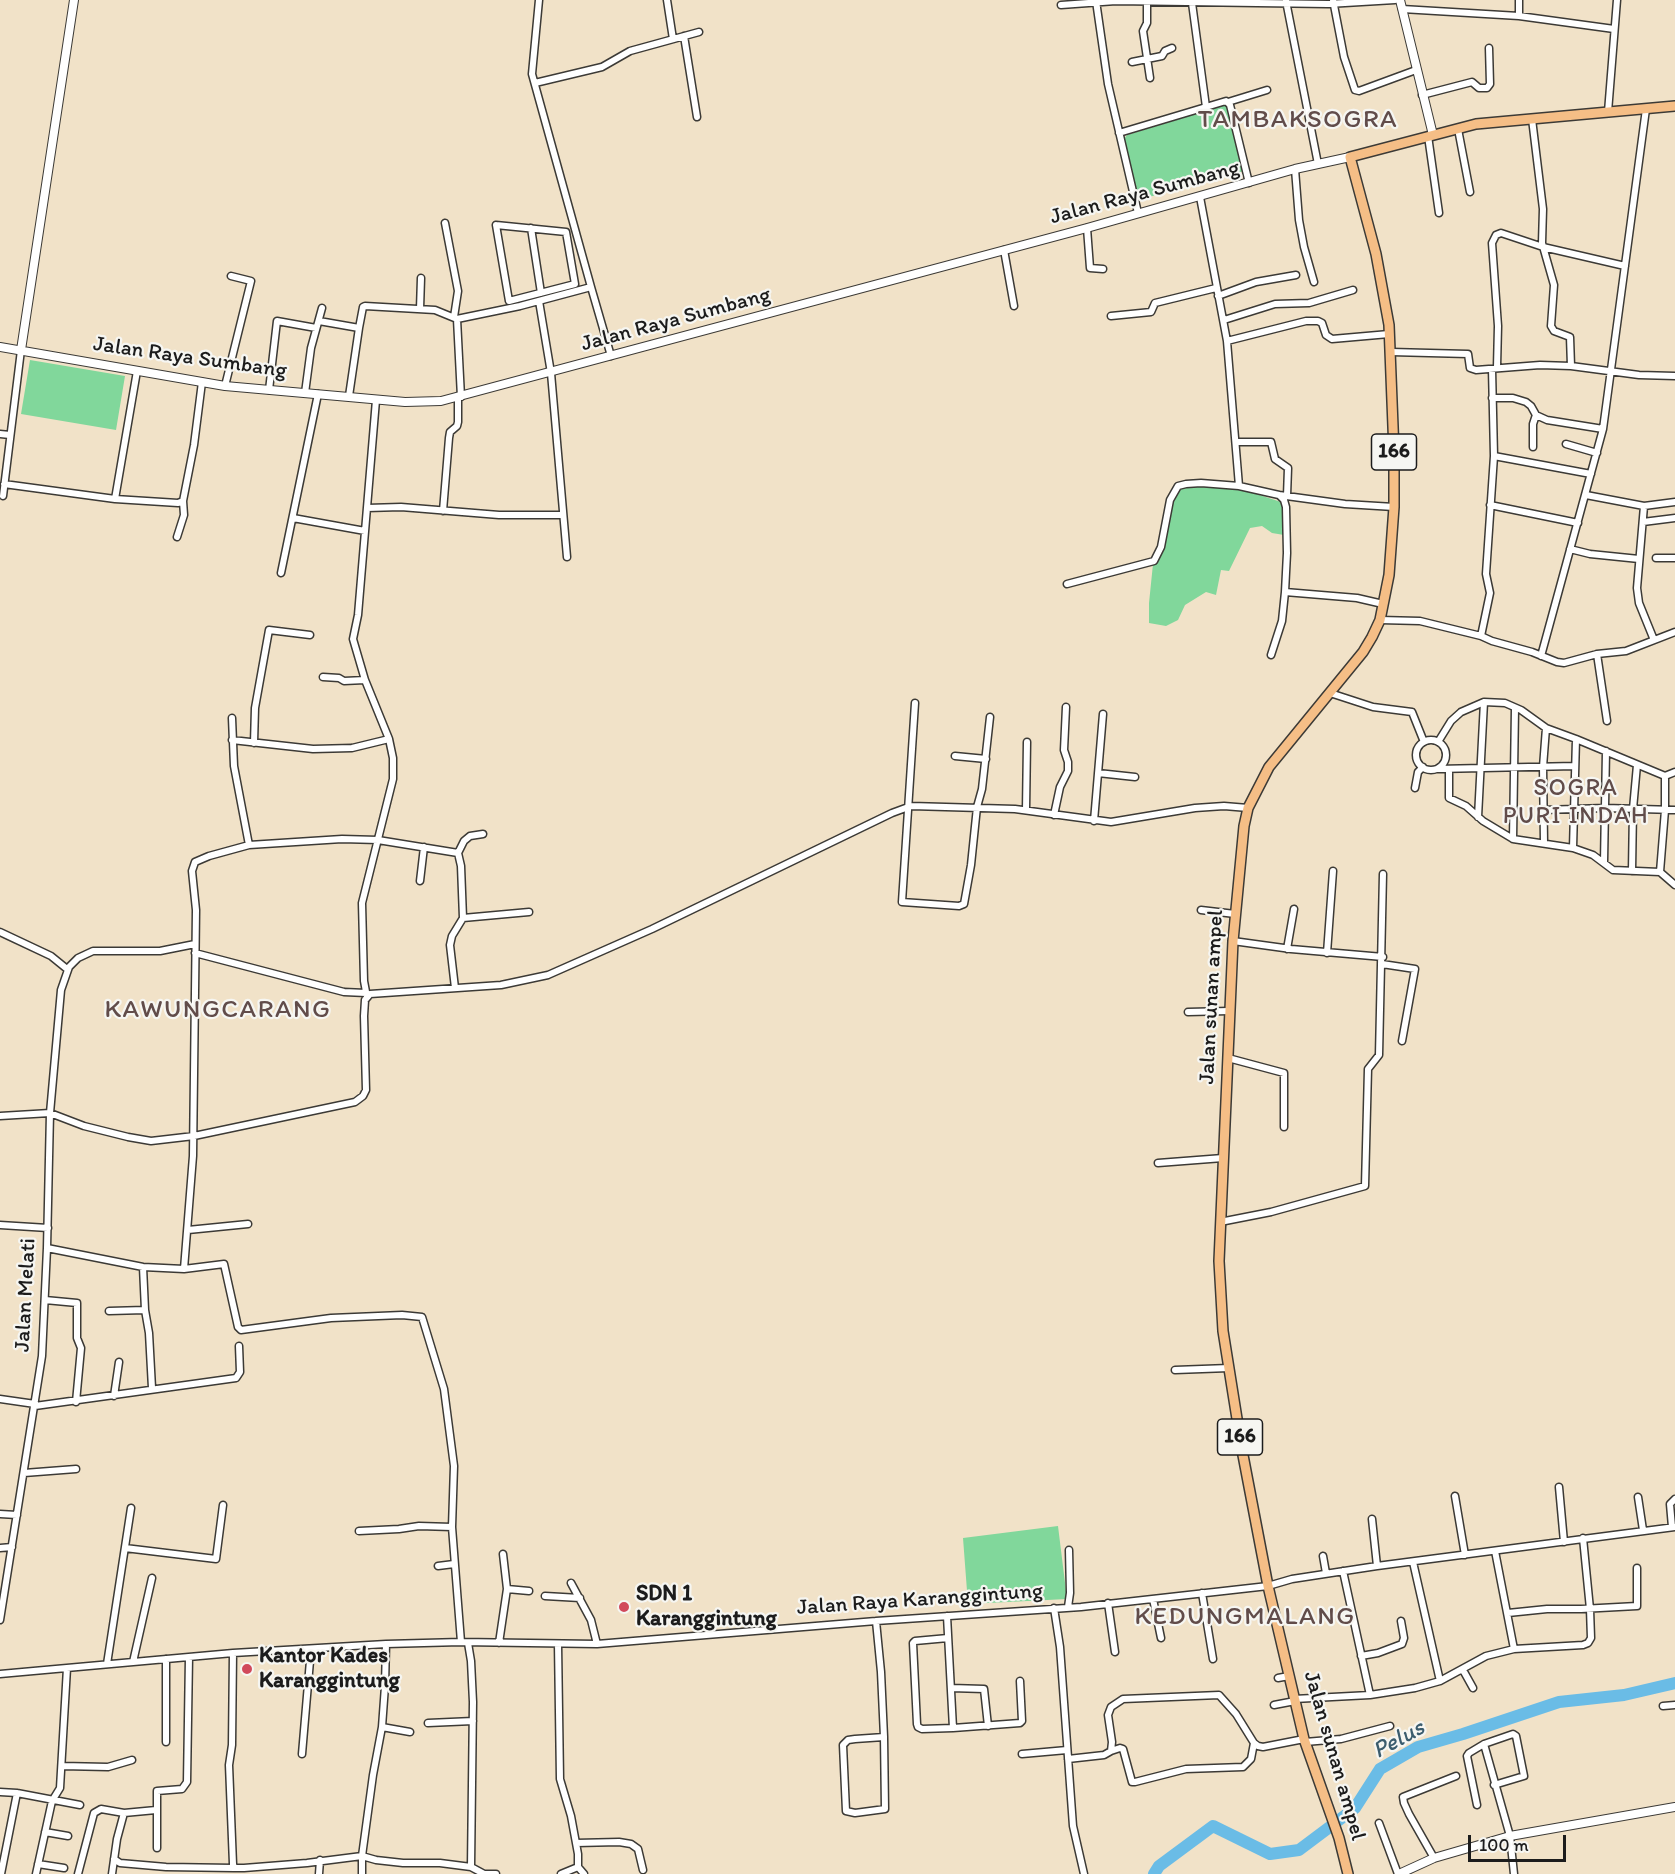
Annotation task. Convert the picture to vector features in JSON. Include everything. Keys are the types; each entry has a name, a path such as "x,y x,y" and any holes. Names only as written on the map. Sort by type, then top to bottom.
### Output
{"main road":[{"path":"1350,157 1476,124 1675,106"},
{"name":"Jalan sunan ampel","path":"1348,1874 1339,1839 1304,1740 1268,1586 1229,1368 1220,1299 1220,1222 1233,941 1241,847 1248,808 1269,767 1364,651 1380,620 1390,564 1394,507 1391,352 1387,304 1350,157"}],"street":[{"path":"3,496 21,350 74,0"},
{"path":"538,0 532,66 535,83 611,356"},
{"path":"667,0 673,39"},
{"path":"1061,5 1108,1 1192,3 1395,0"},
{"path":"1400,0 1430,135 1439,213"},
{"path":"1519,0 1519,16"},
{"path":"1608,112 1617,0"},
{"path":"1147,1 1147,23 1143,31 1150,78"},
{"path":"1096,2 1108,84 1138,213"},
{"path":"1286,2 1318,164"},
{"path":"1333,2 1344,57 1355,90 1359,91 1416,70"},
{"path":"1192,3 1206,107"},
{"path":"1402,9 1519,16 1614,29"},
{"path":"535,83 602,67 630,51 699,32"},
{"path":"684,36 697,117"},
{"path":"1132,62 1162,56 1165,51 1172,48"},
{"path":"1422,95 1472,82 1479,88 1487,88 1490,84 1489,48"},
{"path":"1119,133 1267,90"},
{"path":"1228,102 1249,183"},
{"path":"1541,656 1603,429 1646,109"},
{"path":"1532,119 1536,167 1543,209 1543,247 1554,285 1551,326 1554,331 1570,337 1571,366"},
{"path":"1458,129 1470,192"},
{"name":"Jalan Raya Sumbang","path":"0,347 225,386 376,400 441,401 1087,228 1295,169 1350,157"},
{"path":"1295,169 1301,229 1314,282"},
{"path":"1200,197 1227,341 1239,486"},
{"path":"443,511 449,438 450,432 457,426 460,397 456,318 458,291 445,223"},
{"path":"496,225 531,228 566,232 575,284 509,301 496,225"},
{"path":"531,228 541,293"},
{"path":"1087,228 1090,268 1103,269"},
{"path":"1481,636 1490,593 1486,574 1494,456 1492,398 1498,326 1492,240 1501,233 1543,247 1625,266"},
{"path":"568,248 580,245"},
{"path":"1005,250 1014,306"},
{"path":"1218,296 1256,282 1296,275"},
{"path":"225,386 251,281 231,276"},
{"path":"420,309 421,278"},
{"path":"349,396 364,306 435,310 456,318 539,301 591,287"},
{"path":"1111,316 1151,312 1155,303 1216,288"},
{"path":"1224,320 1275,304 1320,302 1353,290"},
{"path":"539,301 551,373 567,557"},
{"path":"305,393 322,308"},
{"path":"269,390 277,321 359,328"},
{"path":"1227,341 1306,321 1321,322 1326,335 1332,339 1389,334"},
{"path":"1391,352 1468,354 1471,369 1571,366 1612,372 1675,376"},
{"path":"115,499 137,370"},
{"path":"177,537 184,515 183,501 194,445 202,382"},
{"path":"280,573 318,394"},
{"path":"1492,398 1513,398 1526,402 1536,415 1547,420 1603,429"},
{"path":"0,1116 50,1113 84,1126 151,1141 194,1136 360,1100 366,1090 364,1004 366,995 363,981 362,903 393,779 393,758 389,739 365,680 353,639 358,615 376,400"},
{"path":"1533,447 1533,424 1536,415"},
{"path":"0,434 10,435"},
{"path":"1236,442 1271,442 1275,459 1288,468 1287,496"},
{"path":"1566,444 1597,453"},
{"path":"1494,456 1591,474"},
{"path":"4,484 115,499 178,503 183,501"},
{"path":"1067,584 1154,561 1161,547 1170,500 1178,486 1186,484 1239,486 1279,495 1345,504 1394,507"},
{"path":"1271,655 1282,621 1287,554 1286,507 1279,495"},
{"path":"1586,495 1644,506 1675,502"},
{"path":"1490,505 1578,523"},
{"path":"1644,506 1638,597 1654,640"},
{"path":"367,508 401,507 499,515 563,516"},
{"path":"293,518 365,531"},
{"path":"1643,522 1675,518"},
{"path":"1570,549 1590,554 1639,559"},
{"path":"1656,558 1675,558"},
{"path":"1285,592 1357,598 1383,604"},
{"path":"1380,620 1420,621 1481,636 1492,642 1564,663 1597,654 1626,651 1675,632"},
{"path":"254,743 255,708 269,630 310,635"},
{"path":"1597,654 1606,721"},
{"path":"323,677 339,678 344,681 365,680"},
{"path":"1328,695 1373,707 1412,712 1424,742"},
{"path":"1438,742 1451,721 1461,712 1484,702 1505,703 1536,719 1546,728 1637,765 1665,776 1675,772"},
{"path":"1478,817 1484,702"},
{"path":"915,703 902,902 959,906 964,904 986,759 990,717"},
{"path":"1054,815 1060,787 1068,771 1064,750 1066,707"},
{"path":"1513,839 1515,708"},
{"path":"1094,821 1103,714"},
{"path":"232,718 234,766 249,845"},
{"path":"1544,843 1543,767 1546,728"},
{"path":"232,740 296,748 329,749 352,748 389,739"},
{"path":"1573,848 1576,739"},
{"path":"1026,810 1027,742"},
{"path":"1437,769 1446,758 1445,748 1438,742 1424,742 1420,745 1417,754 1420,764 1427,769 1437,769 1449,769 1575,766"},
{"path":"1604,862 1606,751"},
{"path":"955,756 986,759"},
{"path":"1632,871 1633,809 1637,765"},
{"path":"1415,788 1418,772 1423,767"},
{"path":"1449,769 1449,798 1466,806 1478,817 1513,839 1573,848 1593,855 1613,870 1660,872 1675,885"},
{"path":"1098,773 1136,777"},
{"path":"1660,872 1665,776"},
{"path":"195,953 344,992 366,995 517,983 548,975 652,929 908,807 1026,810 1094,821 1130,820 1215,806 1248,808"},
{"path":"1543,810 1574,808 1675,810"},
{"path":"455,988 450,945 452,936 463,918 461,866 458,854 464,841 470,836 483,834"},
{"path":"184,1269 194,1136 196,910 192,871 194,864 209,856 249,845 342,838 378,840 458,854"},
{"path":"420,881 424,848"},
{"path":"1327,953 1333,871"},
{"path":"1220,1222 1271,1212 1364,1187 1366,1184 1368,1069 1379,1055 1383,874"},
{"path":"1287,949 1294,909"},
{"path":"1201,910 1235,914"},
{"path":"463,918 529,912"},
{"path":"0,932 70,966 88,953 97,950 160,951 195,944"},
{"path":"1233,941 1382,960 1415,969 1401,1041"},
{"name":"Jalan Melati","path":"0,1620 42,1356 50,1113 57,1010 61,990 70,966"},
{"path":"1188,1012 1229,1011"},
{"path":"1228,1056 1284,1073 1284,1127"},
{"path":"1158,1163 1223,1158"},
{"path":"188,1230 248,1224"},
{"path":"0,1225 48,1228"},
{"path":"47,1248 143,1267 184,1269 222,1263 238,1327 241,1330 331,1317 402,1315 422,1317 444,1389 454,1466 452,1527 454,1564 465,1643 471,1661 473,1721 471,1867"},
{"path":"143,1267 152,1388"},
{"path":"45,1300 77,1303 77,1338 81,1348 76,1402"},
{"path":"109,1311 145,1310"},
{"path":"0,1399 35,1405 76,1402 152,1388 236,1378 240,1372 239,1346"},
{"path":"114,1396 119,1362"},
{"path":"1175,1370 1229,1368"},
{"path":"24,1473 76,1469"},
{"path":"1558,1487 1564,1542"},
{"path":"1455,1496 1465,1556"},
{"path":"1638,1497 1643,1530"},
{"path":"1674,1527 1670,1504 1675,1499"},
{"path":"125,1548 216,1559 224,1505"},
{"path":"107,1664 131,1509"},
{"path":"0,1514 16,1515"},
{"path":"1372,1520 1377,1566"},
{"path":"359,1531 418,1526 452,1527"},
{"name":"Jalan Raya Karanggintung","path":"0,1674 233,1653 386,1644 597,1644 1068,1607 1268,1586 1292,1579 1377,1566 1674,1527"},
{"path":"1274,1705 1294,1700 1370,1695 1428,1686 1463,1670 1486,1656 1514,1649 1583,1646 1591,1638 1583,1538"},
{"path":"0,1548 12,1547"},
{"path":"1068,1607 1069,1550"},
{"path":"1495,1551 1514,1649"},
{"path":"499,1643 507,1589 503,1554"},
{"path":"1323,1556 1326,1574"},
{"path":"1413,1562 1440,1681"},
{"path":"438,1566 454,1564"},
{"path":"1508,1613 1547,1609 1637,1606 1637,1568"},
{"path":"1343,1571 1370,1695"},
{"path":"133,1662 152,1578"},
{"path":"571,1583 591,1620 597,1644"},
{"path":"507,1589 529,1591"},
{"path":"1202,1593 1213,1659"},
{"path":"545,1596 580,1598"},
{"path":"1153,1599 1161,1638"},
{"path":"1108,1603 1115,1652"},
{"path":"1054,1608 1060,1647 1073,1826 1084,1874"},
{"path":"947,1616 953,1728"},
{"path":"876,1621 881,1672 884,1737 885,1809 855,1813 846,1811 843,1744 848,1740 884,1737"},
{"path":"1361,1656 1378,1653 1402,1644 1404,1638 1401,1621"},
{"path":"948,1638 913,1643 918,1727 922,1729 1017,1724 1022,1721 1020,1681"},
{"path":"362,1874 362,1856 373,1775 382,1727 386,1644"},
{"path":"558,1644 560,1779 571,1816 578,1867 584,1874"},
{"path":"302,1754 311,1649"},
{"path":"233,1653 230,1765 234,1868"},
{"path":"157,1848 157,1791 182,1789 187,1782 189,1658"},
{"path":"166,1659 166,1742"},
{"path":"36,1874 52,1801 60,1788 67,1668"},
{"path":"1463,1670 1473,1688"},
{"path":"1278,1678 1289,1676"},
{"path":"951,1688 984,1689 988,1726"},
{"path":"1111,1751 1108,1715 1111,1707 1123,1699 1219,1695 1236,1714 1254,1743 1263,1747 1304,1740 1341,1739 1389,1726"},
{"path":"1663,1706 1675,1704"},
{"path":"428,1724 473,1721"},
{"path":"382,1727 410,1732"},
{"path":"1477,1805 1467,1756 1484,1744 1510,1734 1516,1736 1524,1776 1494,1785"},
{"path":"1068,1759 1104,1755 1120,1748 1123,1749 1132,1782 1135,1782 1186,1769 1243,1767 1251,1759 1254,1743"},
{"path":"1484,1744 1510,1836 1514,1874"},
{"path":"1022,1754 1068,1750"},
{"path":"62,1766 108,1767 132,1760"},
{"path":"1434,1858 1409,1814 1404,1797 1456,1776"},
{"path":"0,1792 80,1805"},
{"path":"1,1874 17,1793"},
{"path":"1379,1823 1398,1874 1414,1871 1434,1858 1510,1836 1675,1807"},
{"path":"78,1874 94,1813 101,1809 124,1813 156,1810"},
{"path":"112,1874 124,1813"},
{"path":"45,1832 68,1836"},
{"path":"576,1843 631,1844 638,1849 643,1870"},
{"path":"114,1859 120,1863 166,1867 234,1868 244,1871 362,1856 403,1863 440,1863 471,1867 484,1874 496,1874"},
{"path":"319,1874 320,1860"},
{"path":"38,1864 63,1868"},
{"path":"561,1874 578,1867"}],"green space":[{"path":"1225,105 1229,109 1244,171 1138,200 1124,139 1127,135"},
{"path":"30,360 125,376 116,430 21,414"},
{"path":"1186,485 1238,488 1281,502 1284,507 1284,535 1272,533 1262,526 1250,528 1229,571 1221,570 1216,595 1206,592 1185,605 1178,620 1166,626 1149,623 1153,564 1163,552 1173,498 1179,487"},
{"path":"1058,1526 1067,1599 968,1604 963,1538"}],"waterway":[{"name":"Pelus","path":"1154,1874 1159,1866 1213,1826 1270,1854 1299,1850 1355,1808 1380,1769 1418,1747 1559,1702 1624,1695 1675,1683"}],"place":[{"name":"SDN 1 Karanggintung","path":"624,1607"},
{"name":"Kantor Kades Karanggintung","path":"247,1669"}],"district":[{"name":"TAMBAKSOGRA","path":"1298,120"},
{"name":"SOGRA PURI INDAH","path":"1576,803"},
{"name":"KAWUNGCARANG","path":"218,1010"},
{"name":"KEDUNGMALANG","path":"1245,1617"}]}
